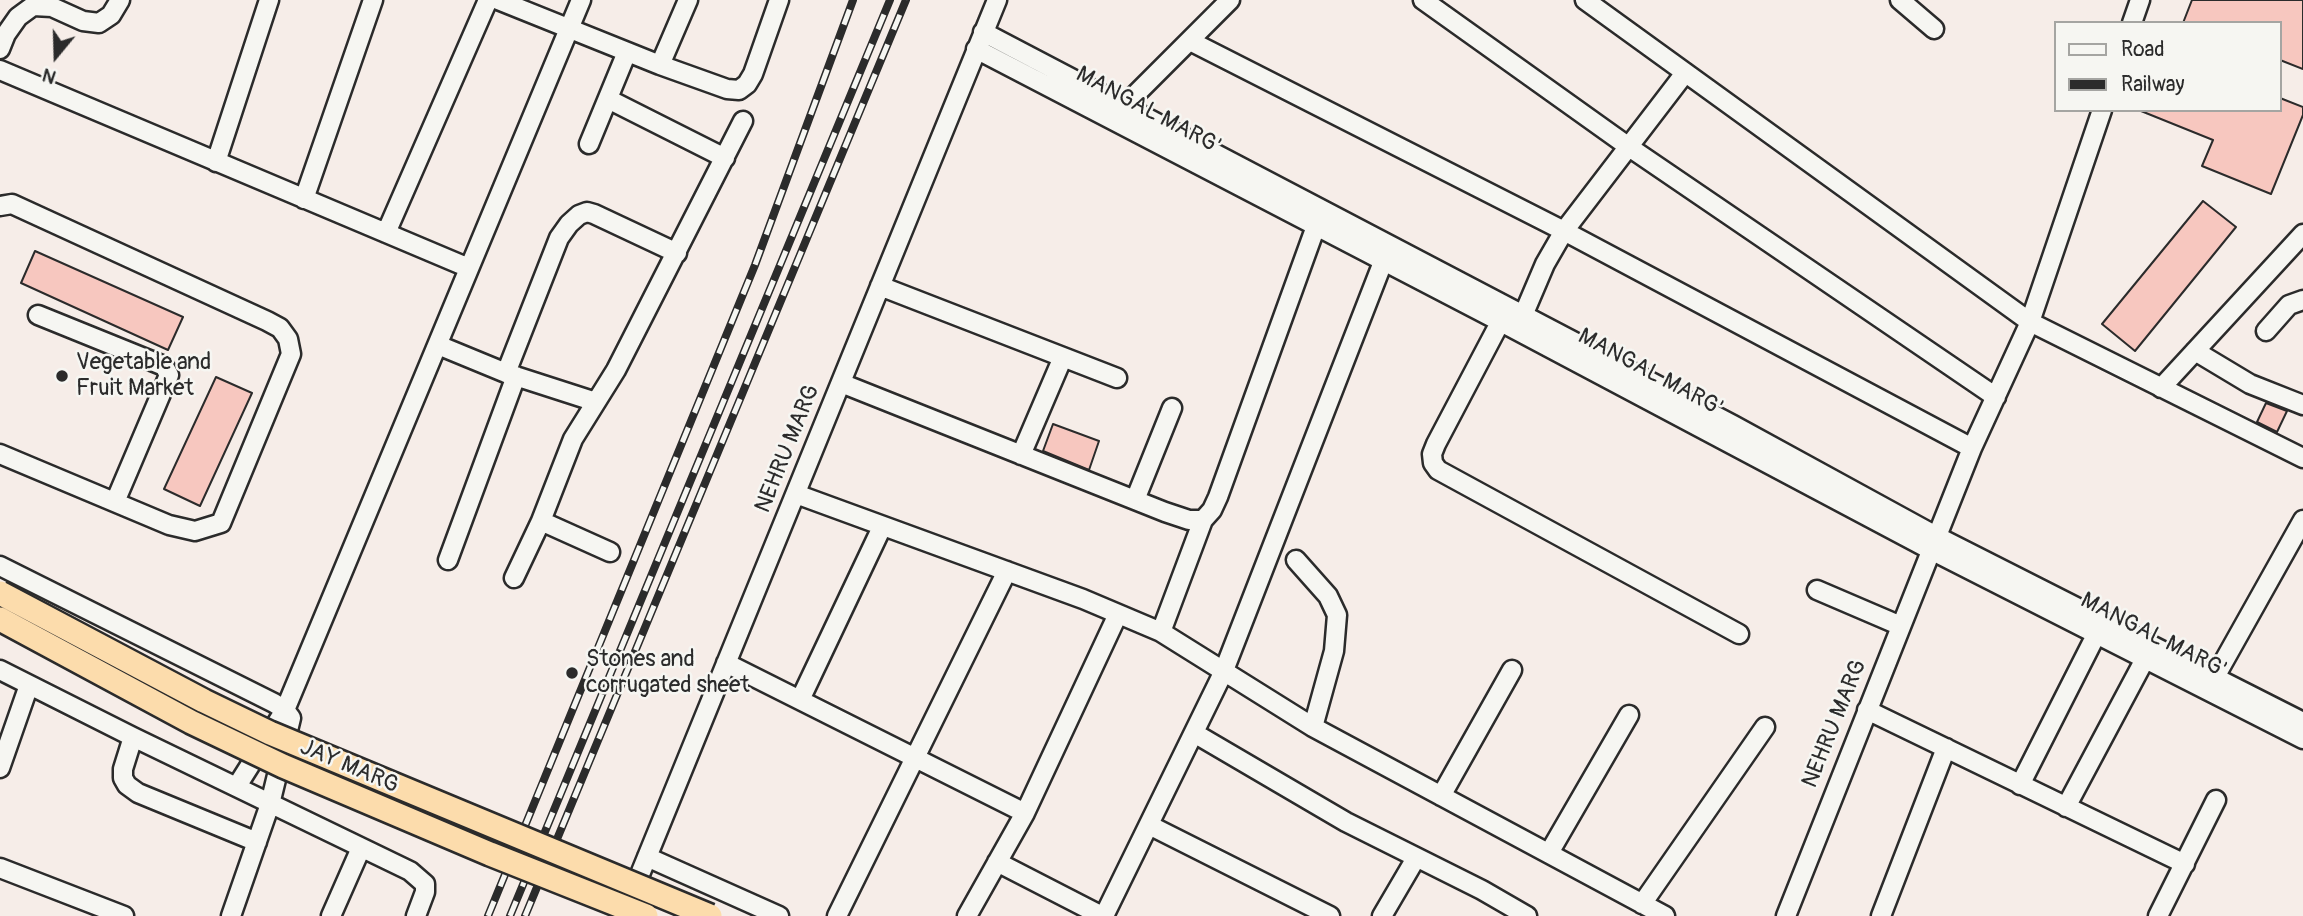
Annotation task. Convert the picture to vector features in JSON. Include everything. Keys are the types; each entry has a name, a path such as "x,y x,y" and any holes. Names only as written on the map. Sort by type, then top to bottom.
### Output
{"main road":[{"name":"JAY MARG","path":"0,593 270,733 710,916"},
{"name":"JAY MARG","path":"0,620 191,722 283,766 646,916"}],"street":[{"path":"0,48 18,17 33,6 52,7 83,20 99,23 111,15 120,0"},
{"path":"216,162 268,0"},
{"path":"304,199 373,0"},
{"path":"386,233 488,0"},
{"path":"498,0 660,65 727,89 739,90 747,85 753,74 779,0"},
{"path":"237,786 285,710 582,0"},
{"path":"660,65 688,0"},
{"name":"NEHRU MARG","path":"623,916 997,0"},
{"path":"1123,107 1230,0"},
{"path":"1423,0 1629,147 1996,397"},
{"path":"1585,0 1609,7 1685,73 2030,322 2303,458"},
{"path":"1900,0 1934,29"},
{"path":"2132,21 2137,1"},
{"path":"983,32 1512,318"},
{"path":"1190,41 1564,231 1972,448"},
{"name":"MANGAL MARG'","path":"976,49 1383,261 1512,318 1933,543 2096,635 2303,739"},
{"path":"589,144 626,52"},
{"path":"0,70 470,268"},
{"path":"1685,73 1564,231 1432,454 1433,463 1438,470 1739,634"},
{"path":"608,99 725,158"},
{"name":"NEHRU MARG","path":"1786,916 1972,448 2030,322 2101,112"},
{"path":"514,578 541,521 573,439 616,370 743,121"},
{"path":"0,206 12,204 280,328 288,339 291,354 221,523 195,531 169,525 0,454"},
{"path":"448,560 559,238 569,224 587,212 677,253"},
{"path":"1161,632 1203,520 1218,497 1316,226"},
{"path":"2161,388 2302,238"},
{"path":"998,862 1103,916 1223,673 1383,261"},
{"path":"880,286 1117,379"},
{"path":"2266,331 2289,305 2303,300"},
{"path":"38,314 164,366 169,375 115,502"},
{"path":"438,345 511,375 596,402"},
{"path":"2195,351 2250,384 2303,405"},
{"path":"1021,455 1063,357"},
{"path":"841,383 1135,500 1189,520 1203,520"},
{"path":"1135,500 1172,408"},
{"path":"796,494 1161,632 1313,727 1665,916"},
{"path":"2215,677 2303,520"},
{"path":"541,521 610,552"},
{"path":"800,700 882,527"},
{"path":"1933,543 2215,677 2303,722"},
{"path":"1296,560 1328,596 1337,615 1334,651 1313,727"},
{"path":"0,566 285,710 291,718 270,804 231,916"},
{"path":"838,916 1007,572"},
{"path":"1817,590 1900,626"},
{"path":"967,916 1025,813 1118,614"},
{"path":"2020,785 2096,635"},
{"path":"2066,807 2145,659"},
{"path":"726,663 1025,813"},
{"path":"0,670 410,870 425,884 425,892 416,916"},
{"path":"1441,796 1512,670"},
{"path":"0,768 6,730 29,685"},
{"path":"1867,710 2185,864"},
{"path":"1549,853 1629,715"},
{"path":"1643,904 1765,727"},
{"path":"1194,733 1346,822 1482,890 1527,916"},
{"path":"133,737 123,769 123,778 127,785 138,793 257,842"},
{"path":"1881,916 1946,748"},
{"path":"2158,916 2216,800"},
{"path":"1149,825 1330,916"},
{"path":"331,916 361,848"},
{"path":"647,857 779,916"},
{"path":"1382,916 1416,858"},
{"path":"0,868 124,916"}],"building":[{"path":"2192,0 2303,0 2303,69 2282,61 2282,21 2184,21"},
{"path":"2282,99 2303,107 2303,115 2271,194 2202,166 2213,140 2143,112 2282,112"},
{"path":"2203,201 2236,227 2135,351 2102,324"},
{"path":"35,251 183,317 168,350 21,283"},
{"path":"216,377 252,393 200,506 164,489"},
{"path":"2266,403 2287,411 2277,432 2257,422"},
{"path":"1053,424 1099,441 1089,470 1043,451"}],"railway":[{"path":"488,916 755,265 853,0"},
{"path":"510,916 890,0"},
{"path":"525,916 906,0"}],"place":[{"name":"Vegetable and Fruit Market","path":"62,376"},
{"name":"Stones and corrugated sheet","path":"572,673"}]}
